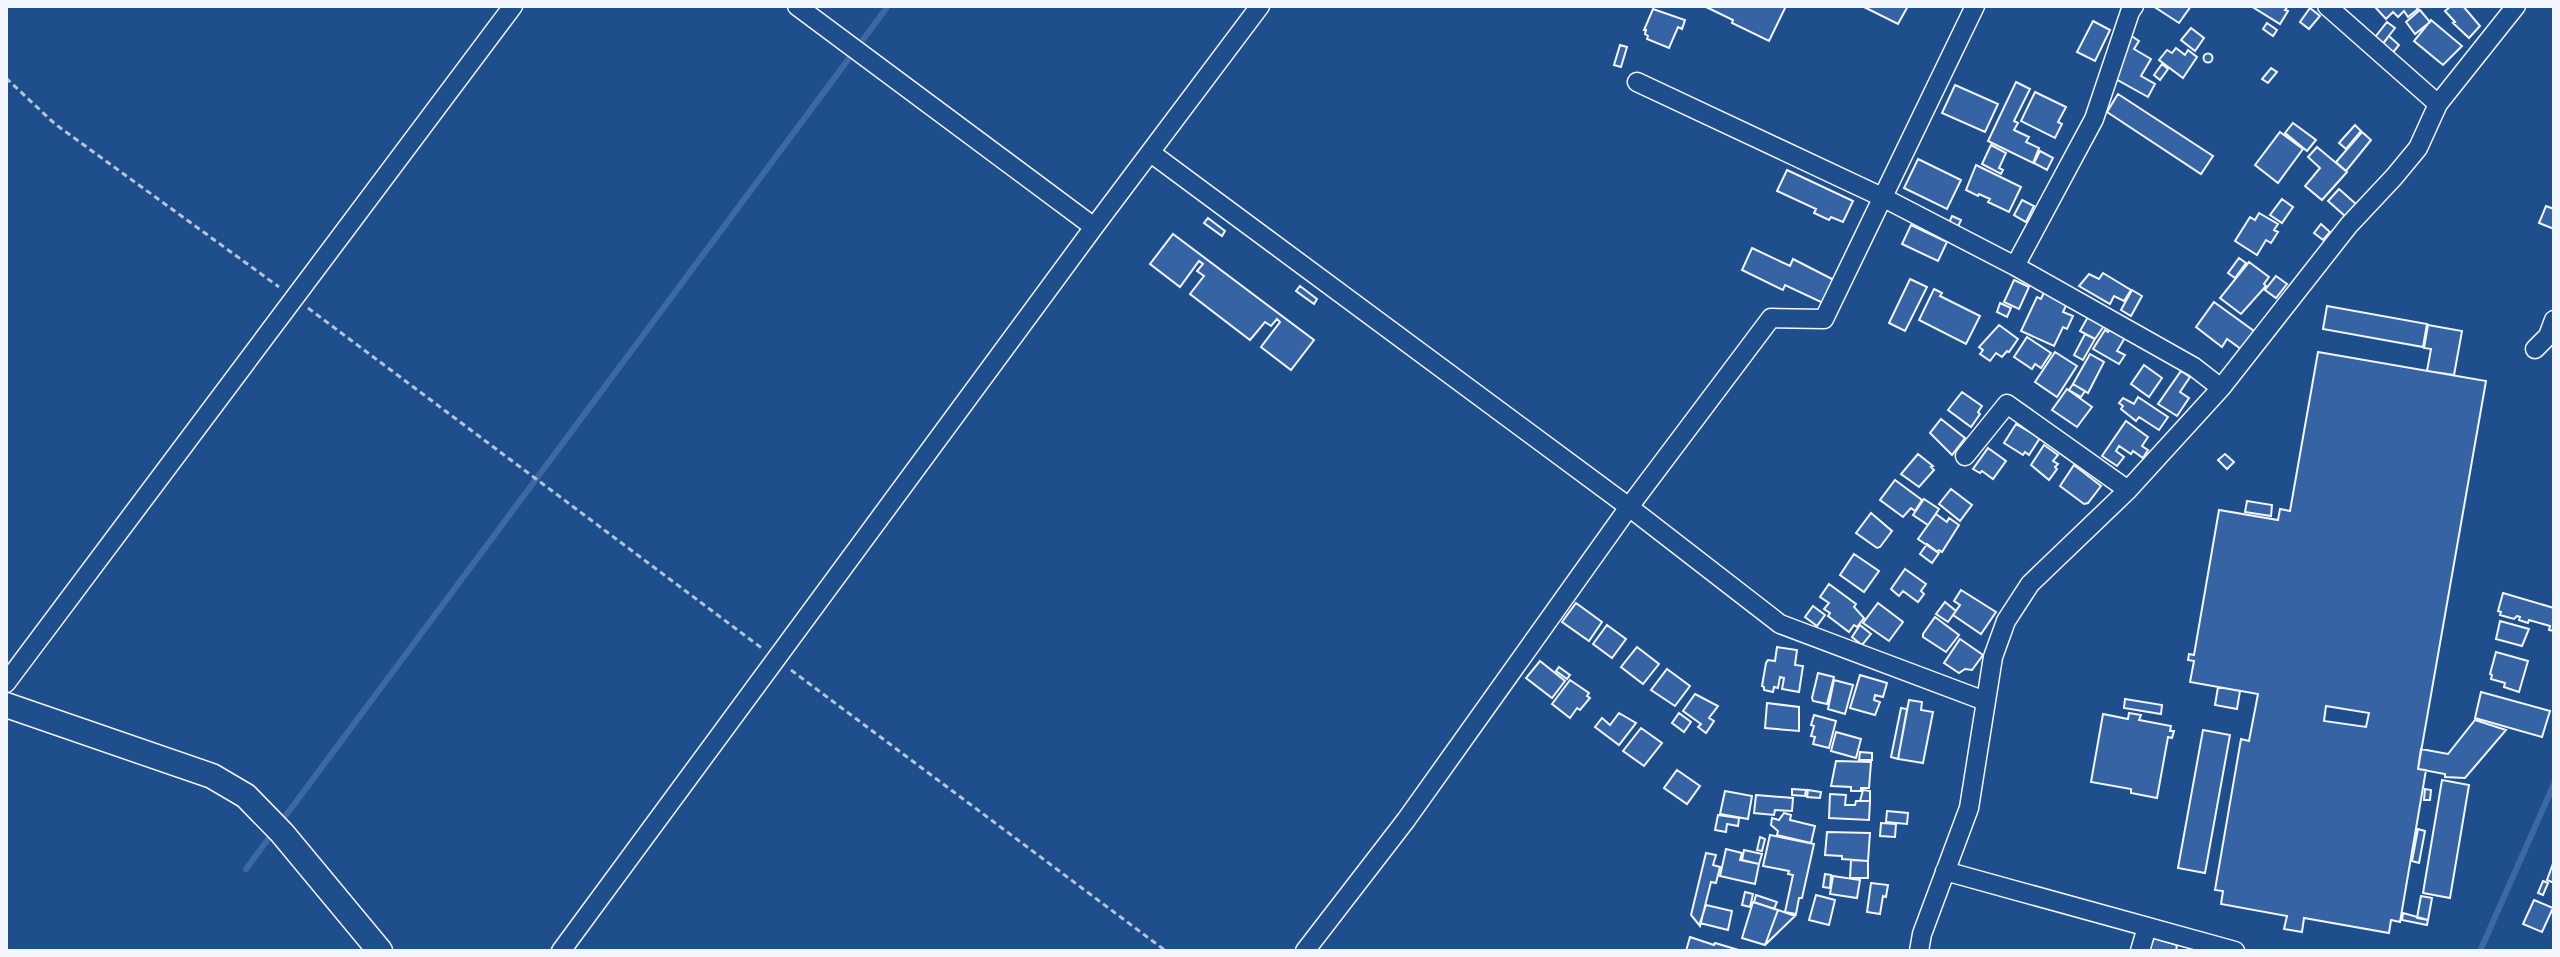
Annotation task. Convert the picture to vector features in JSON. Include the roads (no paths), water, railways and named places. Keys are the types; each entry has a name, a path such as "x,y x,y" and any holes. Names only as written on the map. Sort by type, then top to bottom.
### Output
{"street":[{"path":"6,683 513,6"},
{"path":"797,6 1094,227"},
{"path":"561,951 1260,6"},
{"path":"1305,951 1406,820 1629,507 1771,318 1824,319 1975,6"},
{"path":"2015,266 2094,119 2134,6"},
{"path":"2327,6 2438,104"},
{"path":"1919,951 1922,934 1969,808 1993,657 2006,621 2030,584 2128,490 2221,388 2349,225 2418,148 2438,104 2511,8"},
{"path":"1637,82 1884,198 2015,266 2194,367 2221,388"},
{"path":"1151,153 1629,507 1780,624 1985,701"},
{"path":"2535,349 2548,336 2554,320"},
{"path":"1965,456 2007,404 2128,490"},
{"path":"6,705 212,776 246,796 282,833 380,951"},
{"path":"1945,871 2235,951"},
{"path":"2140,951 2147,927"}],"waterway":[{"path":"281,822 888,6"},
{"path":"2480,951 2554,784"},
{"path":"246,869 272,834"}]}
